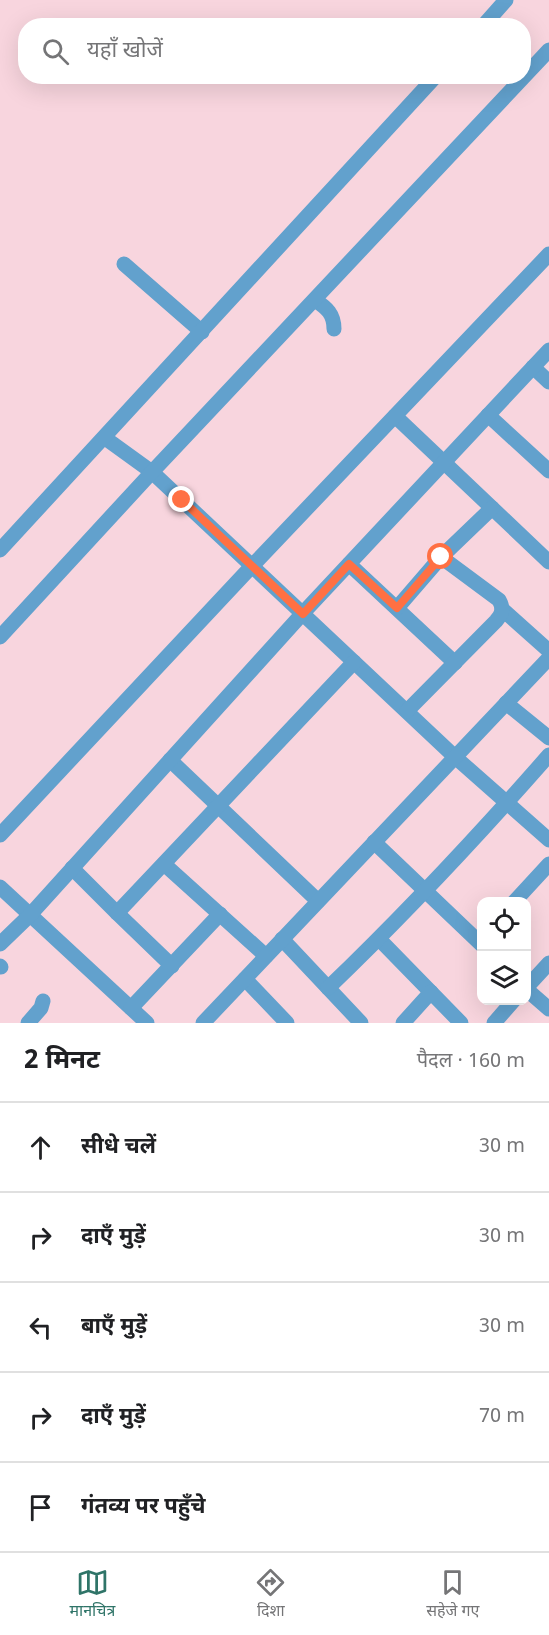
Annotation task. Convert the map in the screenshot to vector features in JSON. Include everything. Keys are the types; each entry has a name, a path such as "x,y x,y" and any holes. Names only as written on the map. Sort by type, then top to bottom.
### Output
{"street":[{"path":"490,18 506,0"},
{"path":"531,69 549,50"},
{"path":"0,550 429,84"},
{"path":"0,637 517,84"},
{"path":"0,835 549,254"},
{"path":"124,264 202,332"},
{"path":"315,300 331,313 334,329"},
{"path":"0,944 30,915 303,614 549,350"},
{"path":"533,367 549,382"},
{"path":"488,415 549,471"},
{"path":"395,416 549,562"},
{"path":"105,438 152,472 455,757 549,840"},
{"path":"397,608 441,557 492,508"},
{"path":"407,711 501,615 499,600 441,557"},
{"path":"349,564 455,663"},
{"path":"502,609 549,651"},
{"path":"203,1023 549,658"},
{"path":"117,913 354,662"},
{"path":"506,703 549,738"},
{"path":"328,988 425,891 549,755"},
{"path":"170,760 318,901"},
{"path":"374,842 477,938"},
{"path":"164,864 266,956"},
{"path":"519,897 549,864"},
{"path":"72,868 172,966"},
{"path":"0,887 147,1023"},
{"path":"131,1008 220,914"},
{"path":"282,939 360,1023"},
{"path":"379,939 461,1023"},
{"path":"531,983 549,963"},
{"path":"244,979 279,1020"},
{"path":"403,1023 431,992"},
{"path":"531,992 549,1008"},
{"path":"28,1023 41,1008 43,1001"},
{"path":"494,1023 510,1005"}],"route":[{"path":"182,500 303,614 349,564 397,608 441,557"}]}
